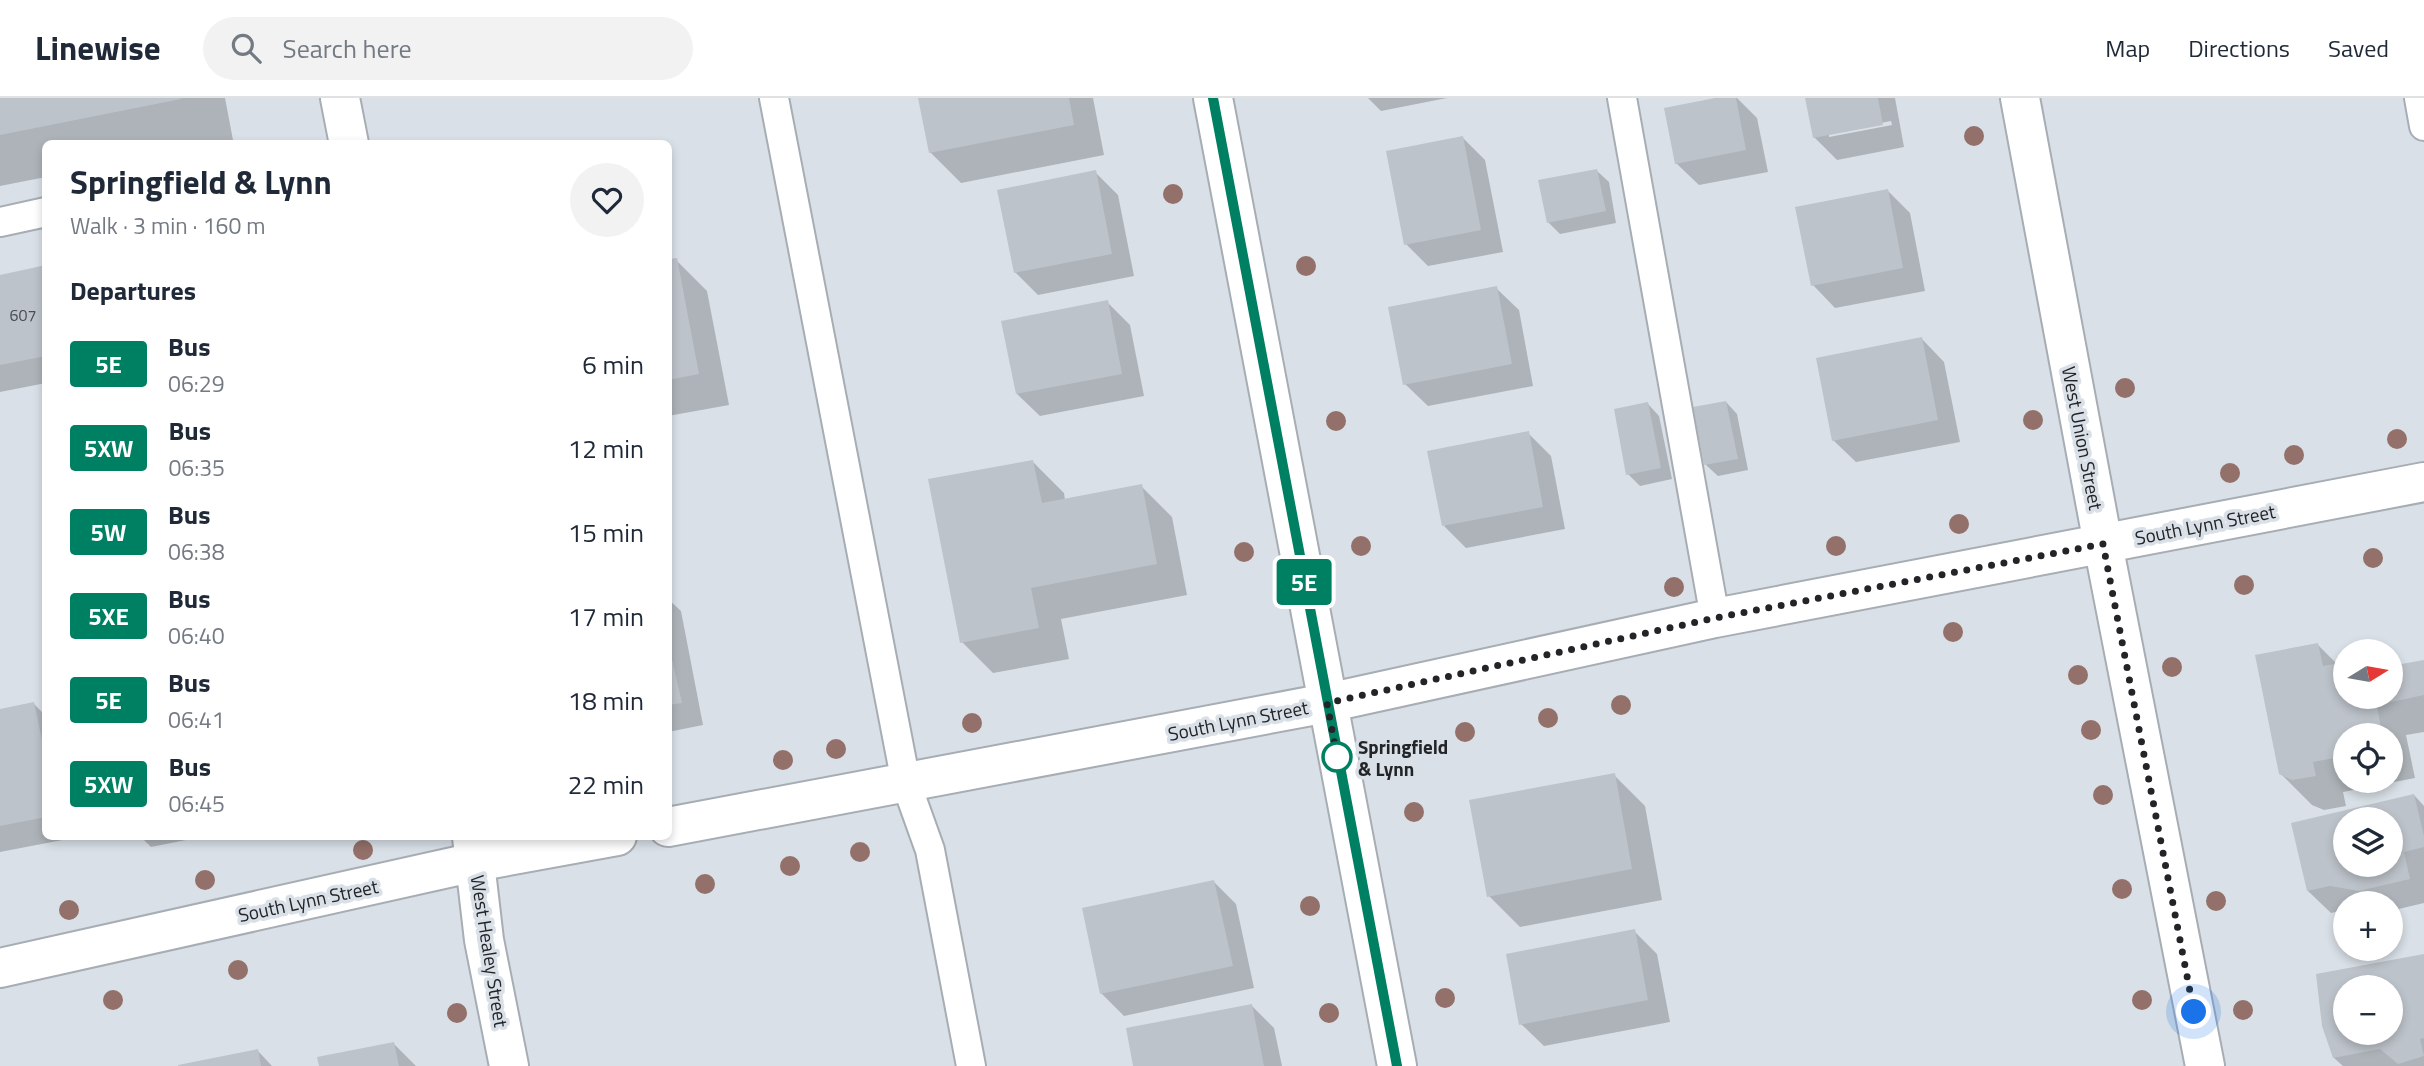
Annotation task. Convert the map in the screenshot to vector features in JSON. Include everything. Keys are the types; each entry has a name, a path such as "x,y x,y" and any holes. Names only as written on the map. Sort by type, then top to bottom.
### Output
{"street":[{"path":"340,98 347,140"},
{"path":"1213,98 1397,1066"},
{"name":"West Union Street","path":"2020,98 2103,544 2205,1066"},
{"name":"South Lynn Street","path":"672,826 1327,703 1715,618 2424,482"},
{"name":"South Lynn Street","path":"0,968 474,849 573,840"},
{"name":"West Healey Street","path":"474,849 484,940 509,1066"}],"lane":[{"path":"774,98 906,783 930,850 971,1066"},
{"path":"1622,98 1715,618"},
{"path":"2419,98 2424,126"},
{"path":"0,222 42,213"}],"building":[{"path":"0,98 181,98 181,99 0,135"},
{"path":"918,98 1069,98 1074,125 929,153"},
{"path":"1715,98 1736,98 1746,150 1675,164 1664,108"},
{"path":"1805,98 1878,98 1883,125 1813,138"},
{"path":"1463,136 1481,230 1404,245 1386,151"},
{"path":"1597,169 1606,211 1547,223 1538,180"},
{"path":"1096,170 1112,254 1014,273 997,190"},
{"path":"1888,189 1903,268 1811,286 1795,207"},
{"path":"677,258 699,374 672,379 672,259"},
{"path":"42,266 42,357 0,365 0,275"},
{"path":"1497,286 1512,364 1403,385 1388,307"},
{"path":"1108,300 1122,374 1016,394 1001,321"},
{"path":"1922,337 1938,420 1832,441 1816,358"},
{"path":"1726,401 1738,459 1704,465 1693,407"},
{"path":"1648,402 1661,468 1626,475 1614,409"},
{"path":"1529,431 1543,507 1442,526 1427,451"},
{"path":"1033,460 1042,503 1142,484 1157,564 1031,588 1039,628 960,643 928,479"},
{"path":"2318,643 2323,666 2333,664 2333,709 2378,709 2380,723 2333,723 2333,758 2313,762 2316,776 2292,780 2279,774 2255,655"},
{"path":"672,659 682,703 672,704"},
{"path":"2424,660 2424,695 2403,699 2403,664"},
{"path":"34,702 42,740 42,818 0,826 0,709"},
{"path":"1615,773 1632,869 1487,897 1469,800"},
{"path":"2414,794 2424,847 2404,852 2410,879 2359,891 2330,886 2307,891 2291,823 2333,813 2333,877 2403,877 2403,807 2359,807"},
{"path":"1214,880 1233,966 1100,994 1082,908"},
{"path":"1635,929 1648,1000 1519,1025 1506,954"},
{"path":"2424,954 2424,1038 2420,1039 2424,1056 2398,1064 2380,1049 2333,1058 2322,1026 2316,974 2386,961 2403,961 2403,958"},
{"path":"1252,1004 1264,1066 1133,1066 1126,1028"},
{"path":"394,1042 399,1066 319,1066 317,1057"},
{"path":"258,1049 261,1066 178,1066 178,1065"}],"bus line":[{"name":"5E","path":"1213,98 1397,1066"}],"place":[{"name":"Springfield & Lynn","path":"1337,757"}],"route":[{"path":"1337,757 1339,768 1327,703 1715,618 2103,544 2194,1012"}]}
